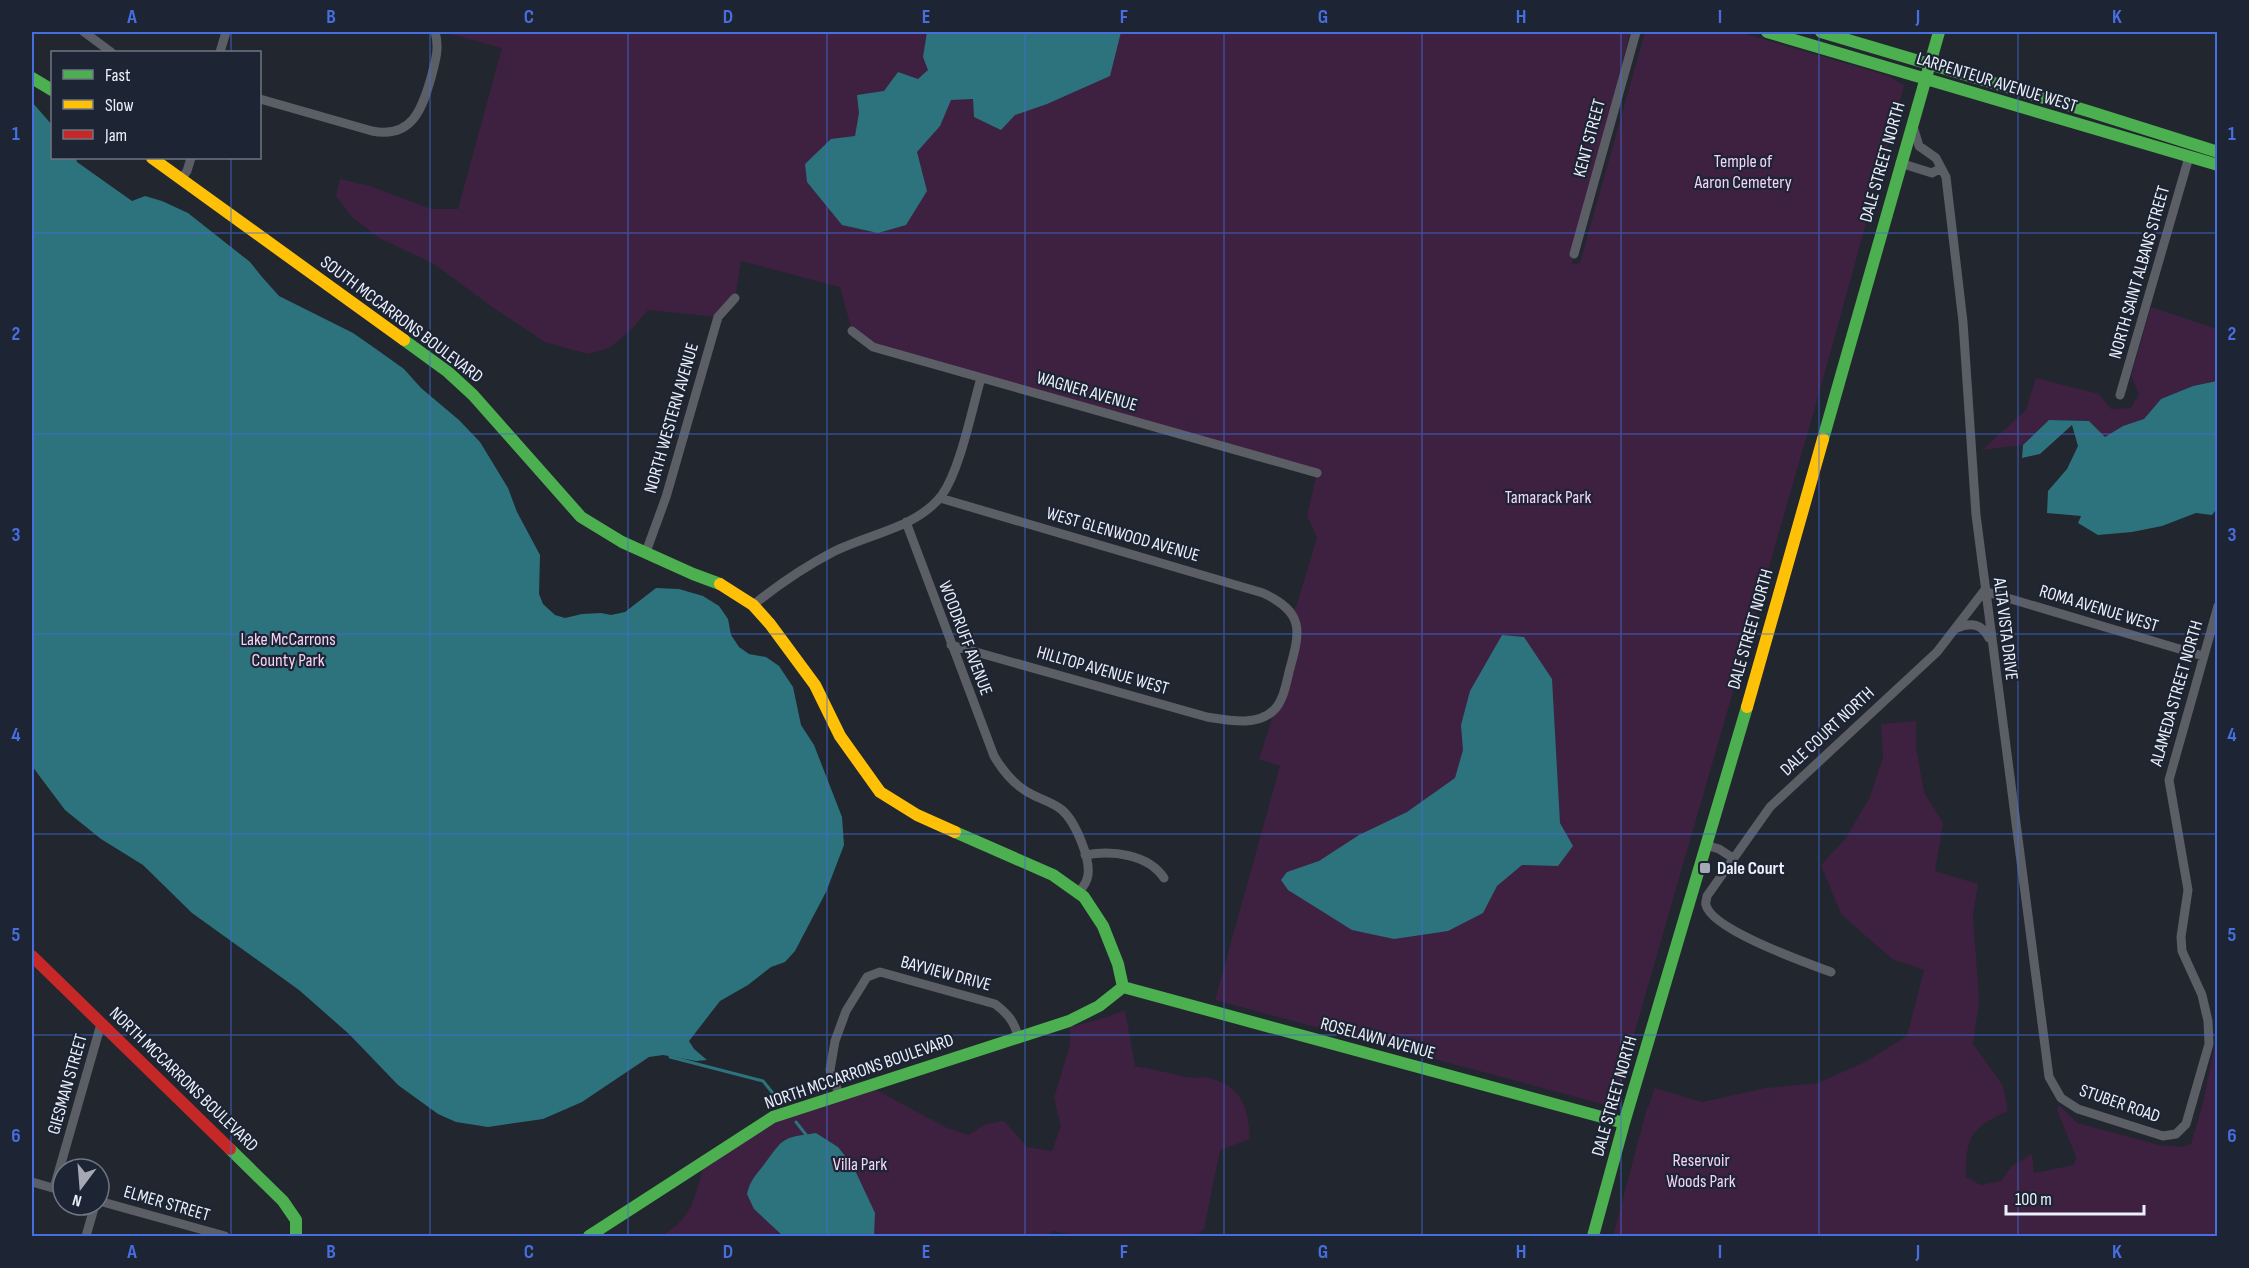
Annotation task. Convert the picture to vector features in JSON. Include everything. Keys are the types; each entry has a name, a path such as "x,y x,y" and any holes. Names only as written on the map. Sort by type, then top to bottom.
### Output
{"street":[{"path":"84,32 110,51"},
{"path":"220,51 226,32"},
{"path":"261,99 372,131 398,130 414,119 420,111 438,49 435,32"},
{"name":"KENT STREET","path":"1574,254 1636,32"},
{"name":"LARPENTEUR AVENUE WEST","path":"1767,32 2217,165"},
{"name":"LARPENTEUR AVENUE WEST","path":"1821,32 2217,152"},
{"name":"DALE STREET NORTH","path":"1593,1236 1624,1123 1779,598 1900,163 1939,32"},
{"path":"32,78 51,89"},
{"path":"1900,163 1932,173 1941,168 1936,158 1919,146 1912,122"},
{"name":"NORTH SAINT ALBANS STREET","path":"2120,395 2189,157"},
{"name":"SOUTH MCCARRONS BOULEVARD","path":"154,159 448,372 473,395 581,517 607,534 693,574 726,586 753,605 815,685 840,736 880,792 917,815 1053,875 1080,891 1104,924 1122,976 1123,987"},
{"path":"182,178 191,159"},
{"name":"ALTA VISTA DRIVE","path":"1941,168 1946,177 1963,322 1976,515 1984,591 2049,1077 2056,1092"},
{"name":"NORTH WESTERN AVENUE","path":"646,552 666,497 718,317 735,298"},
{"name":"WAGNER AVENUE","path":"852,331 873,347 1317,473"},
{"path":"753,605 784,580 834,551 913,519 940,498 954,469 981,378"},
{"name":"WEST GLENWOOD AVENUE","path":"940,498 1263,593 1280,601 1292,613 1298,639 1282,696 1273,711 1247,721"},
{"name":"WOODRUFF AVENUE","path":"906,522 997,762 1009,778 1020,787 1063,811 1076,828 1085,855 1088,878 1080,891"},
{"name":"DALE COURT NORTH","path":"1831,972 1750,939 1712,915 1706,905 1707,896 1778,800 1937,652 1984,591"},
{"name":"ROMA AVENUE WEST","path":"1984,591 2203,656"},
{"name":"ALAMEDA STREET NORTH","path":"2176,1134 2186,1124 2209,1044 2202,995 2182,951 2181,937 2188,891 2169,780 2217,606"},
{"path":"1957,628 1974,624 1984,629 1991,643"},
{"name":"HILLTOP AVENUE WEST","path":"951,645 1207,717 1247,721"},
{"path":"1706,845 1719,849 1733,858"},
{"path":"1085,855 1100,852 1120,853 1157,867 1164,878"},
{"name":"NORTH MCCARRONS BOULEVARD","path":"32,956 283,1201 296,1220 296,1236"},
{"name":"BAYVIEW DRIVE","path":"839,1094 830,1070 835,1041 846,1011 867,977 880,972 995,1004 1016,1026 1018,1037"},
{"name":"ROSELAWN AVENUE","path":"1123,987 1624,1123"},
{"name":"NORTH MCCARRONS BOULEVARD","path":"589,1236 773,1117 1087,1014 1123,987"},
{"name":"GIESMAN STREET","path":"66,1157 101,1024"},
{"name":"STUBER ROAD","path":"2056,1092 2068,1104 2078,1109 2163,1136 2176,1134"},
{"path":"32,1182 51,1187"},
{"name":"ELMER STREET","path":"111,1204 225,1236"},
{"path":"86,1236 92,1217"}],"green space":[{"name":"Tamarack Park","path":"443,32 1630,32 1572,264 1580,263 1645,32 1739,32 1889,76 1904,86 1818,397 1613,1107 1215,1000 1280,766 1259,759 1298,639 1292,613 1297,604 1317,538 1307,516 1317,473 873,347 852,331 840,287 741,261 735,298 718,317 648,310 629,332 609,348 588,354 545,342 434,264 379,238 352,217 336,196 340,179 370,186 431,209 458,209 502,48"},
{"path":"2151,307 2217,329 2217,381 2193,386 2161,399 2144,419 2105,437 2089,421 2049,420 2023,445 1982,450 2026,410 2036,378 2099,394 2111,409 2131,408 2139,394 2131,376"},
{"name":"Reservoir Woods Park","path":"1916,721 1916,747 1924,792 1943,823 1935,871 1978,884 1973,915 1979,1001 1973,1044 2003,1086 2008,1111 1985,1123 1973,1135 1967,1152 1966,1177 1981,1185 2001,1181 2012,1166 2032,1154 2034,1173 2074,1165 2076,1157 2057,1110 2059,1105 2077,1123 2159,1145 2182,1147 2191,1144 2203,1103 2217,1033 2217,1236 1613,1236 1654,1088 1702,1102 1766,1088 1818,1083 1867,1061 1907,1036 1924,970 1892,959 1841,914 1821,865 1846,838 1870,797 1883,757 1881,724"},
{"name":"Villa Park","path":"1125,1010 1135,1066 1189,1078 1210,1078 1221,1082 1237,1093 1248,1117 1250,1139 1220,1150 1204,1229 1196,1236 1106,1237 1053,1231 1048,1236 661,1236 672,1229 687,1213 705,1161 755,1128 867,1085 945,1127 968,1135 986,1124 1004,1121 1027,1147 1052,1151 1061,1126 1054,1098 1070,1045 1070,1027"}],"water":[{"path":"927,32 1121,32 1110,76 1047,104 1015,115 1001,130 974,117 973,99 951,100 940,126 917,152 927,191 906,225 878,233 842,225 807,182 805,164 831,139 855,136 859,113 857,95 884,91 898,72 918,79 928,70 923,57"},
{"name":"Lake McCarrons County Park","path":"32,102 51,124 51,159 76,159 77,162 132,201 145,196 188,213 250,262 279,296 353,333 404,369 421,388 459,420 480,442 508,488 517,512 540,555 539,594 543,604 555,615 565,618 582,614 611,615 625,612 656,588 679,589 703,596 719,606 728,619 731,635 739,647 749,654 766,657 779,666 793,687 801,725 814,745 842,817 844,845 826,892 795,951 785,962 771,967 748,985 720,1001 689,1041 694,1049 707,1060 696,1061 663,1055 649,1057 582,1102 543,1119 488,1127 456,1122 438,1114 398,1085 349,1034 299,990 192,913 143,865 101,839 65,810 32,766"},
{"path":"2217,381 2218,507 2212,515 2196,513 2162,526 2098,535 2078,523 2081,516 2047,513 2048,491 2067,469 2078,446 2072,425 2040,454 2022,458 2023,445 2049,420 2089,421 2105,437 2123,426 2144,419 2161,399 2193,386"},
{"path":"1502,635 1524,637 1552,679 1560,823 1573,846 1558,866 1522,865 1497,886 1483,913 1448,931 1394,939 1352,930 1288,890 1281,880 1287,872 1319,861 1359,835 1407,812 1455,778 1463,750 1461,725 1470,691"},
{"path":"816,1133 838,1147 853,1166 875,1213 874,1236 783,1236 754,1209 747,1194 748,1189 775,1150 789,1138"}],"waterway":[{"path":"670,1057 763,1081 776,1097"},
{"path":"796,1122 807,1136"}],"traffic: fast":[{"path":"1767,32 2218,165"},
{"path":"1821,32 2218,152"},
{"path":"1823,439 1939,32"},
{"path":"32,78 51,89"},
{"path":"404,340 448,372 473,395 581,517 622,542 720,584"},
{"path":"1593,1236 1624,1123 1747,707"},
{"path":"955,832 1053,875 1084,897 1103,926 1118,964 1123,987"},
{"path":"1123,987 1624,1123"},
{"path":"589,1236 773,1117 1069,1021 1099,1006 1123,987"},
{"path":"230,1149 283,1201 296,1220 296,1236"}],"traffic: slow":[{"path":"153,159 404,340"},
{"path":"1747,707 1823,439"},
{"path":"720,584 753,605 770,624 815,685 840,736 880,792 917,815 955,832"}],"traffic: jam":[{"path":"32,956 230,1149"}],"place":[{"name":"Dale Court","path":"1705,868"}],"park label":[{"name":"Temple of Aaron Cemetery","path":"1743,171"}]}
